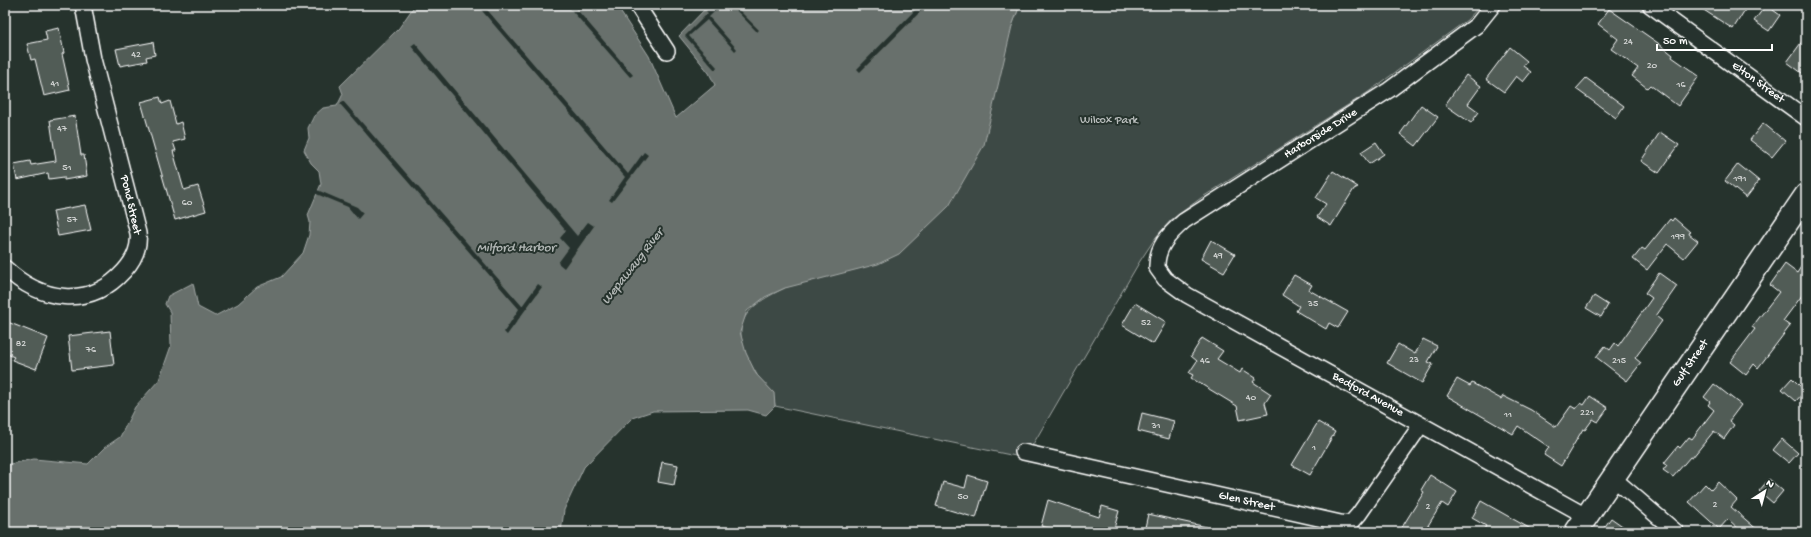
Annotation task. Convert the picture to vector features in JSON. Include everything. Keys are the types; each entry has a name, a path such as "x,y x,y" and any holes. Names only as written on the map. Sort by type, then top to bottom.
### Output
{"main road":[{"name":"Gulf Street","path":"1581,524 1806,195"}],"street":[{"name":"Pond Street","path":"5,268 20,280 41,291 61,296 81,298 100,290 116,279 130,264 137,250 138,232 92,59 83,5"},
{"path":"637,5 667,51"},
{"name":"Harborside Drive","path":"1157,265 1160,249 1174,230 1184,221 1389,90 1477,24 1493,5"},
{"name":"Elton Street","path":"1650,5 1806,118"},
{"name":"Bedford Avenue","path":"1157,265 1162,276 1187,295 1421,424 1581,524"},
{"name":"Glen Street","path":"1024,452 1345,524 1352,522 1359,514 1421,424"},
{"path":"1613,478 1676,532"}],"green space":[{"name":"Wilcox Park","path":"1020,5 1481,5 1467,20 1367,93 1201,198 1171,220 1156,237 1140,261 1025,458 775,406 770,390 759,378 747,357 742,343 741,331 743,321 749,312 758,304 785,288 1012,26"}],"water":[{"name":"Milford Harbor","path":"415,5 616,5 649,56 676,118 715,85 709,73 679,36 709,5 1020,5 1012,26 984,145 949,206 899,254 878,264 785,288 765,297 747,311 740,332 746,353 756,374 774,393 775,406 766,415 748,410 653,411 632,418 584,467 564,510 561,532 5,532 5,465 34,459 88,464 104,448 120,437 135,407 159,380 171,346 170,312 165,304 168,296 193,283 198,307 215,316 238,304 257,287 281,277 303,253 309,235 310,222 308,215 321,184 319,171 311,163 304,150 309,138 308,128 314,116 323,108 337,106 343,94 340,86 399,28"}],"pier":[{"path":"477,5 483,5 628,174 644,152 648,155 612,202 609,200 625,177"},
{"path":"567,5 573,5 633,75 630,77"},
{"path":"712,5 721,5 709,17 737,49 735,51 707,20 689,36 717,67 715,70 685,36 708,13 706,11"},
{"path":"731,5 738,5 736,7 759,30 757,32"},
{"path":"920,5 927,5 860,72 857,69"},
{"path":"415,43 577,236 588,222 594,226 564,268 558,263 569,248 560,238 566,231 411,46"},
{"path":"343,101 522,306 538,284 542,287 507,335 504,332 519,309 340,104"},
{"path":"315,189 357,207 363,213 358,219 348,207 314,193"}],"building":[{"path":"1696,5 1748,5 1733,29"},
{"path":"1766,5 1780,15 1769,31 1754,21"},
{"path":"1609,9 1658,43 1673,55 1672,57 1699,76 1678,106 1650,85 1647,88 1632,76 1638,68 1611,49 1618,39 1598,24"},
{"path":"59,28 64,53 62,54 70,90 44,96 35,59 31,60 27,44 47,40 45,31"},
{"path":"1806,36 1806,76 1787,62"},
{"path":"153,42 155,55 146,57 147,61 120,66 116,49"},
{"path":"1510,47 1527,61 1523,66 1531,72 1523,82 1516,76 1504,92 1486,79"},
{"path":"1466,75 1481,86 1468,104 1479,112 1471,123 1445,105"},
{"path":"1586,78 1624,106 1616,118 1576,89"},
{"path":"160,97 162,104 170,101 176,124 181,122 185,139 173,142 176,151 173,151 184,190 198,186 206,211 175,220 141,102"},
{"path":"1421,105 1438,117 1416,146 1400,134"},
{"path":"75,116 81,155 84,155 87,176 64,180 64,177 49,179 48,173 17,180 14,164 30,161 31,165 56,161 50,120"},
{"path":"1763,123 1785,141 1772,157 1750,140"},
{"path":"1660,132 1679,145 1659,173 1641,161"},
{"path":"1376,142 1384,154 1369,164 1361,152"},
{"path":"1738,164 1759,181 1746,198 1725,181"},
{"path":"1333,171 1358,187 1354,189 1331,226 1317,217 1326,204 1316,198"},
{"path":"85,205 91,230 58,236 53,211"},
{"path":"1674,218 1698,241 1684,258 1667,244 1647,270 1633,259 1642,248 1645,250 1670,219 1672,221"},
{"path":"1211,240 1235,254 1224,272 1201,259"},
{"path":"1806,259 1806,290 1783,321 1790,326 1758,368 1754,364 1746,375 1730,362 1755,329 1752,327 1779,292 1770,285 1785,264 1797,273"},
{"path":"1659,273 1677,286 1656,316 1662,321 1635,358 1641,363 1627,381 1596,357 1605,346 1610,350 1615,343 1618,346 1652,298 1645,293"},
{"path":"1294,275 1312,285 1309,290 1348,312 1338,328 1329,323 1326,329 1296,311 1299,306 1282,295"},
{"path":"1594,296 1608,305 1601,317 1586,308"},
{"path":"1135,303 1166,322 1153,344 1122,325"},
{"path":"5,321 48,338 36,369 12,360 14,357 5,353"},
{"path":"110,331 114,365 72,370 68,336"},
{"path":"1202,338 1223,351 1217,359 1240,373 1242,369 1256,378 1253,382 1271,394 1265,403 1268,414 1240,420 1237,406 1191,378 1193,375 1189,373 1197,361 1191,356"},
{"path":"1423,339 1437,346 1428,362 1433,364 1422,383 1387,363 1398,344 1415,354"},
{"path":"1792,378 1805,391 1796,401 1782,389"},
{"path":"1457,379 1470,386 1472,383 1501,399 1503,396 1531,410 1556,427 1571,406 1576,409 1581,403 1584,405 1590,396 1608,408 1598,422 1593,419 1585,430 1583,429 1561,466 1544,455 1549,447 1518,426 1513,434 1447,396"},
{"path":"1714,384 1741,405 1729,421 1734,425 1724,439 1714,431 1692,458 1690,457 1673,477 1663,470 1667,465 1664,463 1678,446 1680,448 1689,437 1692,439 1714,410 1708,405 1710,402 1704,397"},
{"path":"1142,413 1174,421 1169,439 1138,431"},
{"path":"1318,422 1335,432 1310,475 1292,465"},
{"path":"1782,439 1798,453 1789,463 1773,450"},
{"path":"662,462 678,465 674,485 658,482"},
{"path":"968,475 987,481 976,518 936,506 943,482 965,488"},
{"path":"1430,475 1457,492 1448,507 1442,503 1424,532 1399,532 1424,492 1421,490"},
{"path":"1769,479 1783,491 1773,503 1759,491"},
{"path":"1718,482 1737,500 1731,507 1760,532 1742,532 1728,519 1719,529 1689,502 1705,484 1711,490"},
{"path":"1048,500 1099,517 1102,506 1119,511 1113,532 1063,532 1041,526"},
{"path":"1481,501 1536,532 1482,532 1486,526 1472,518"},
{"path":"1148,514 1207,527 1206,532 1144,532"},
{"path":"1611,518 1631,532 1601,532"}],"water label":[{"name":"Wepawaug River","path":"633,267"}]}
